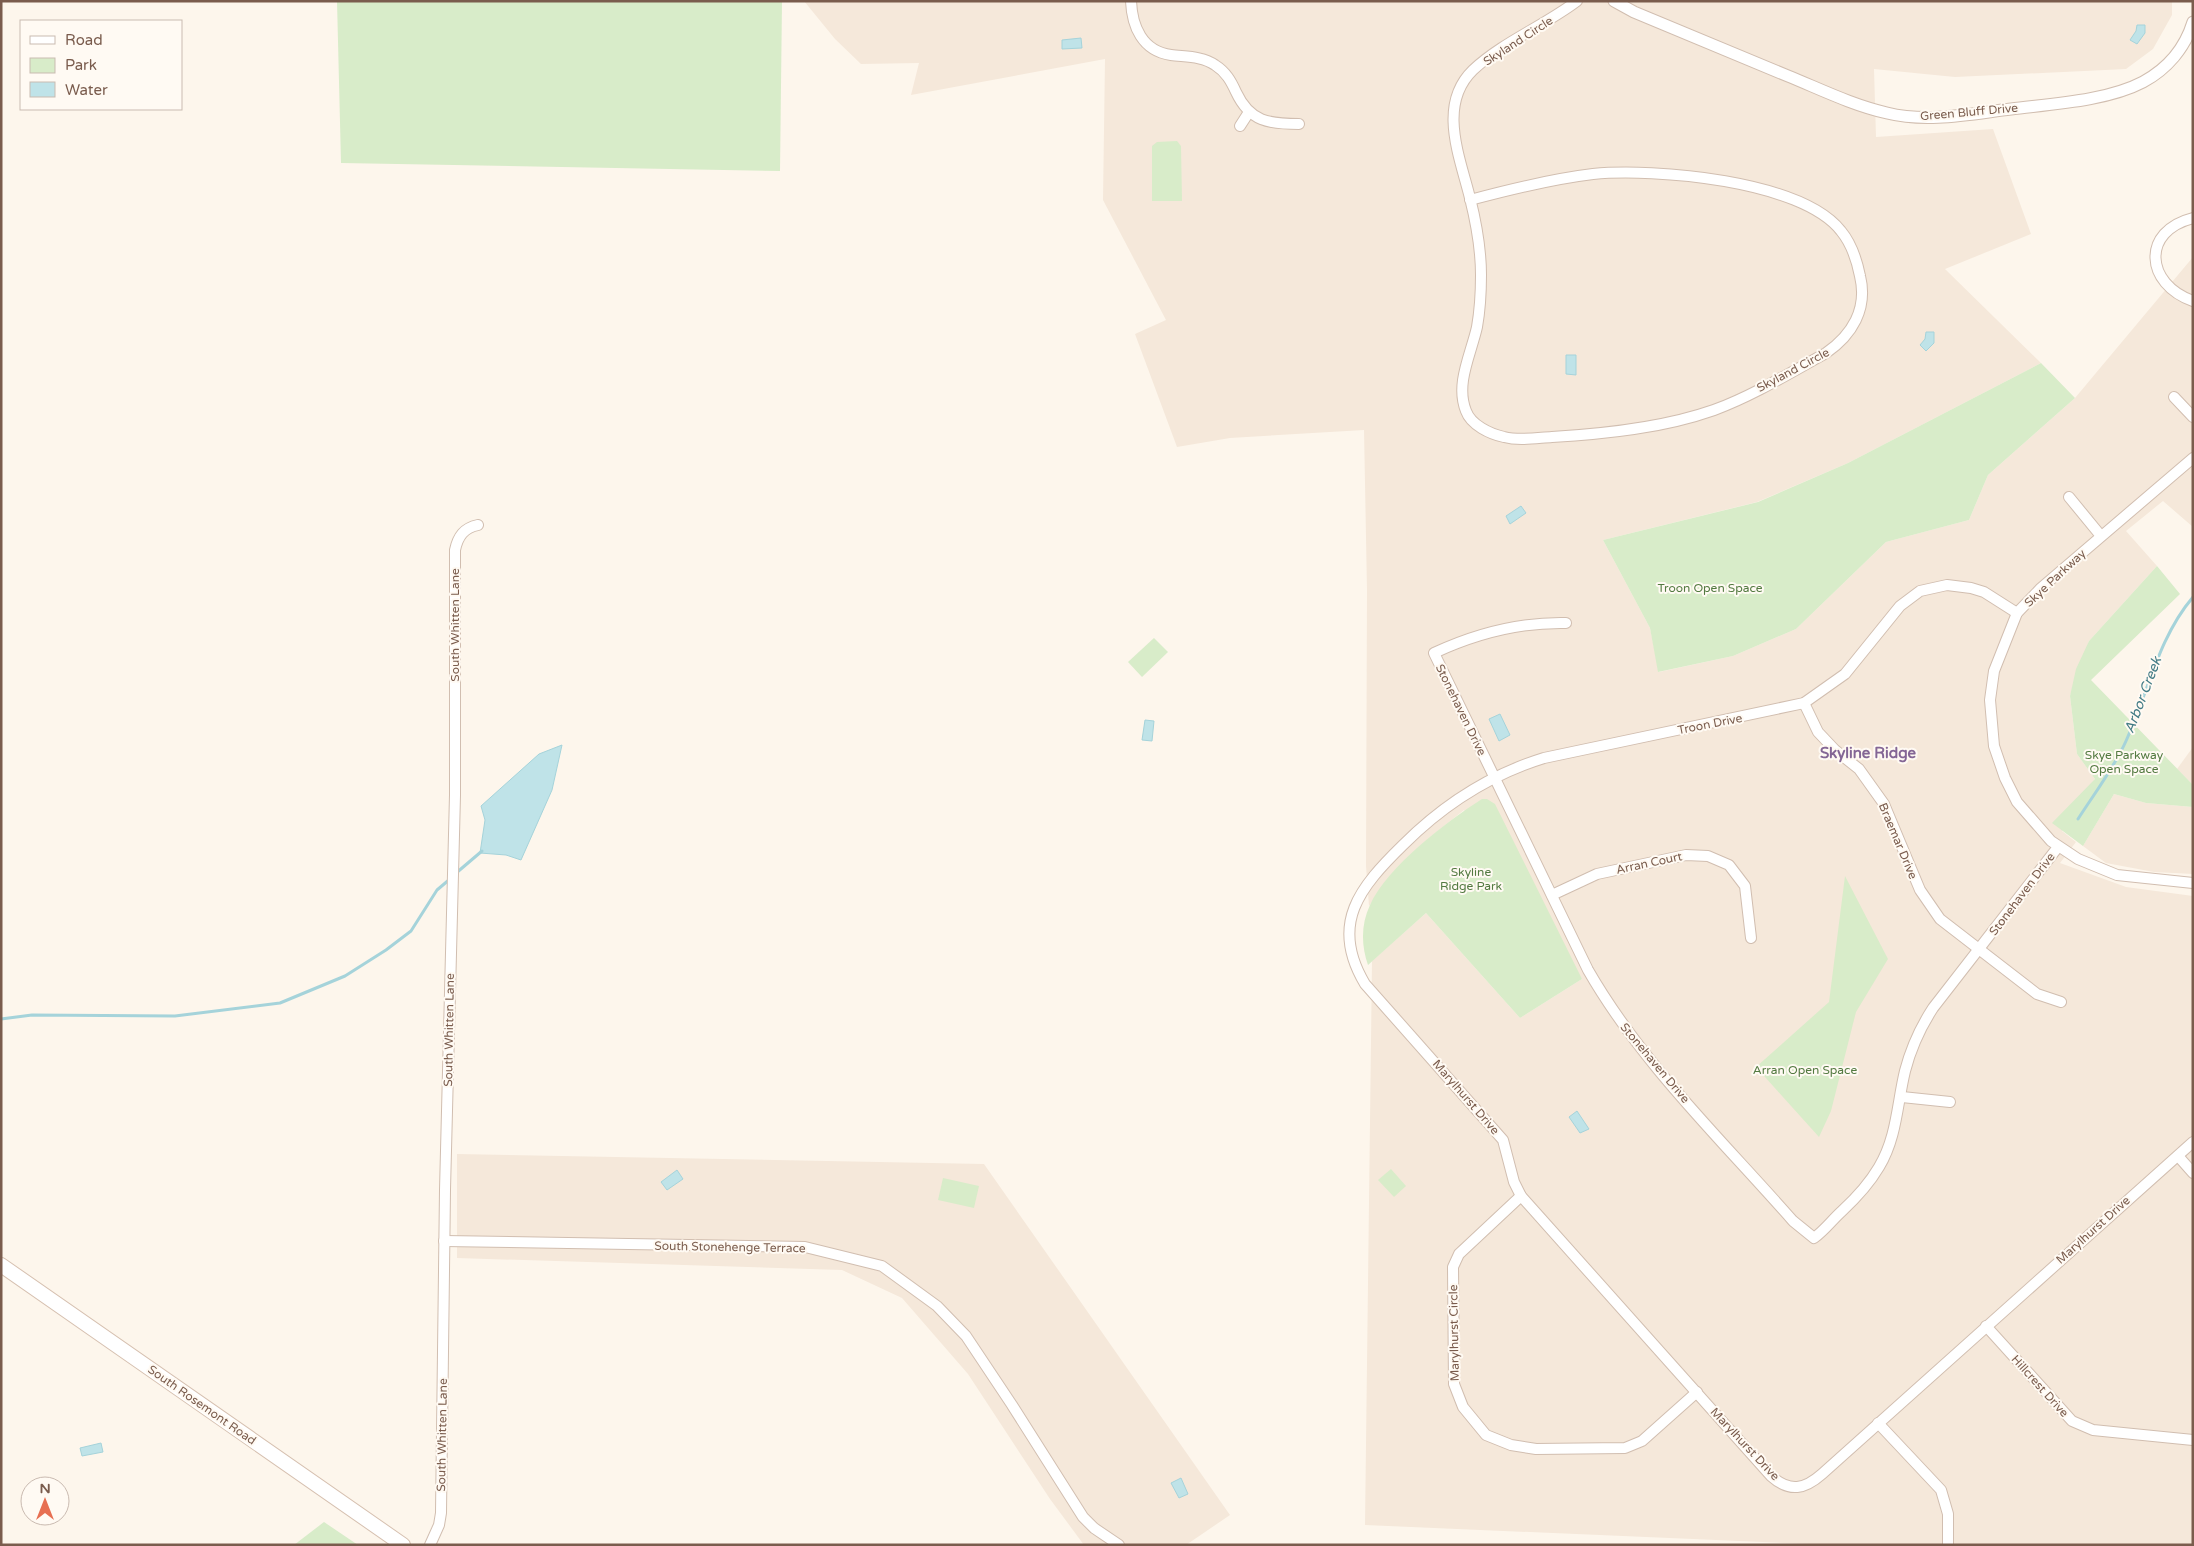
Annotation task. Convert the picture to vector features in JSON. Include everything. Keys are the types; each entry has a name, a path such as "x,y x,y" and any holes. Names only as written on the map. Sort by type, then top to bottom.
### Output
{"main road":[{"name":"South Rosemont Road","path":"1,1265 403,1545"}],"street":[{"path":"1131,1 1134,25 1144,41 1153,49 1168,55 1192,57 1213,63 1227,76 1241,103 1249,112 1267,122 1299,124"},
{"name":"Skyland Circle","path":"1470,200 1546,181 1618,172 1649,172 1706,177 1762,190 1808,206 1840,230 1848,241 1860,276 1862,295 1858,315 1848,335 1826,353 1714,410 1654,425 1601,434 1505,438 1475,424 1467,414 1463,401 1464,371 1477,325 1481,274 1470,200 1454,135 1454,104 1464,81 1491,56 1578,1"},
{"name":"Green Bluff Drive","path":"1614,1 1634,12 1839,97 1886,113 1918,118 1938,118 2047,105 2111,94 2130,88 2150,78 2174,58 2188,37 2193,22"},
{"path":"1240,126 1249,112"},
{"path":"2193,218 2176,224 2166,232 2158,246 2156,262 2158,273 2167,287 2193,301"},
{"path":"2174,397 2193,417"},
{"name":"Skye Parkway","path":"2193,458 2041,588 2017,614 2003,646 1991,686 1990,714 1994,746 2005,778 2018,802 2031,820 2058,847 2088,864 2117,875 2193,883"},
{"path":"2069,497 2101,536"},
{"name":"South Whitten Lane","path":"430,1545 439,1525 441,1513 444,1241 455,795 455,550 457,539 464,531 478,525"},
{"name":"Troon Drive","path":"1383,865 1443,809 1494,778 1544,758 1804,703 1845,674 1900,606 1920,591 1947,585 1971,588 1984,592 2017,614"},
{"name":"Stonehaven Drive","path":"1566,623 1524,624 1496,629 1434,653 1598,988 1632,1039 1798,1227 1814,1238 1824,1231 1864,1190 1890,1144 1902,1097 1905,1073 1920,1028 1933,1008 2058,847"},
{"name":"Braemar Drive","path":"1804,703 1818,732 1835,750 1859,769 1885,806 1920,890 1932,909 1947,926 2037,994 2061,1002"},
{"name":"Arran Court","path":"1552,895 1606,872 1686,855 1708,856 1729,865 1745,886 1751,938"},
{"name":"Marylhurst Drive","path":"1383,865 1361,891 1352,918 1349,936 1354,963 1368,987 1498,1133 1508,1153 1514,1182 1521,1196 1772,1476 1784,1486 1803,1488 1811,1484 2193,1142"},
{"path":"1902,1097 1950,1102"},
{"path":"2178,1156 2193,1173"},
{"name":"Marylhurst Circle","path":"1521,1196 1459,1254 1453,1267 1454,1384 1464,1407 1486,1435 1510,1445 1536,1449 1625,1448 1642,1441 1697,1392"},
{"name":"South Stonehenge Terrace","path":"444,1241 805,1247 882,1266 937,1306 966,1336 1083,1517 1094,1528 1119,1545"},
{"name":"Hillcrest Drive","path":"1986,1326 2072,1421 2081,1427 2093,1430 2193,1440"},
{"path":"1878,1423 1941,1490 1948,1514 1948,1545"}],"shaded area":[{"path":"804,1 2172,1 2172,15 2153,49 2126,69 1955,77 1874,69 1876,137 1993,129 2031,234 1945,269 2041,363 1848,463 1757,502 1603,540 1650,628 1659,672 1733,656 1796,629 1886,542 1969,520 1988,475 2075,398 2193,257 2193,527 2163,501 2126,531 2157,566 2089,641 2070,696 2077,754 2095,779 2062,831 2076,842 2060,863 2126,887 2193,896 2193,1545 1833,1545 1365,1525 1372,961 1426,913 1520,1018 1582,979 1464,810 1429,838 1391,876 1369,906 1366,866 1367,590 1364,430 1230,438 1177,447 1135,334 1166,320 1103,200 1105,59 911,95 919,63 861,64 835,39"},
{"path":"2193,747 2193,785 2177,769"},
{"path":"2114,794 2146,803 2193,807 2193,874 2154,872 2106,863 2083,846"},
{"path":"457,1154 984,1164 1230,1515 1186,1545 1084,1545 1050,1499 968,1374 902,1298 842,1270 457,1258"}],"green space":[{"path":"337,1 782,1 780,171 341,163"},
{"path":"1177,141 1181,146 1182,201 1152,201 1152,146 1157,142"},
{"name":"Troon Open Space","path":"2041,363 2075,398 1988,475 1969,520 1886,542 1796,629 1733,656 1658,672 1650,628 1603,540 1758,502 1848,463"},
{"name":"Skye Parkway Open Space","path":"2157,566 2180,594 2091,680 2193,785 2193,807 2146,803 2114,794 2083,846 2052,823 2095,779 2077,754 2070,696 2076,669 2089,641"},
{"path":"1154,638 1168,652 1142,677 1128,662"},
{"name":"Skyline Ridge Park","path":"1482,799 1487,799 1495,804 1582,979 1520,1018 1426,913 1368,965 1364,950 1365,920 1378,890 1419,846"},
{"name":"Arran Open Space","path":"1845,876 1888,959 1856,1012 1831,1111 1819,1137 1756,1067 1829,1002"},
{"path":"1391,1169 1406,1186 1394,1197 1378,1180"},
{"path":"943,1178 979,1186 974,1208 938,1200"},
{"path":"324,1522 358,1545 294,1545"}],"water":[{"path":"2137,25 2145,25 2145,33 2137,44 2130,40 2136,31"},
{"path":"1081,38 1082,48 1062,49 1062,40"},
{"path":"1926,332 1934,332 1934,343 1926,351 1920,345 1925,339"},
{"path":"1566,355 1576,355 1576,375 1566,374"},
{"path":"1521,506 1526,513 1510,524 1506,516"},
{"path":"1500,714 1510,735 1499,741 1489,719"},
{"path":"1145,720 1154,721 1152,741 1142,740"},
{"path":"562,745 552,790 521,860 506,855 480,853 485,820 481,806 539,754"},
{"path":"1577,1111 1589,1129 1580,1133 1569,1117"},
{"path":"677,1170 683,1179 667,1190 661,1182"},
{"path":"101,1443 103,1452 82,1456 80,1448"},
{"path":"1181,1478 1188,1494 1179,1498 1171,1483"}],"waterway":[{"name":"Arbor Creek","path":"2078,819 2121,751 2134,723 2162,648 2181,613 2193,597"},
{"path":"455,874 482,851"},
{"path":"1,1019 32,1015 175,1016 280,1003 345,976 386,950 411,931 437,890 450,879"}],"district":[{"name":"Skyline Ridge","path":"1868,753"}]}
